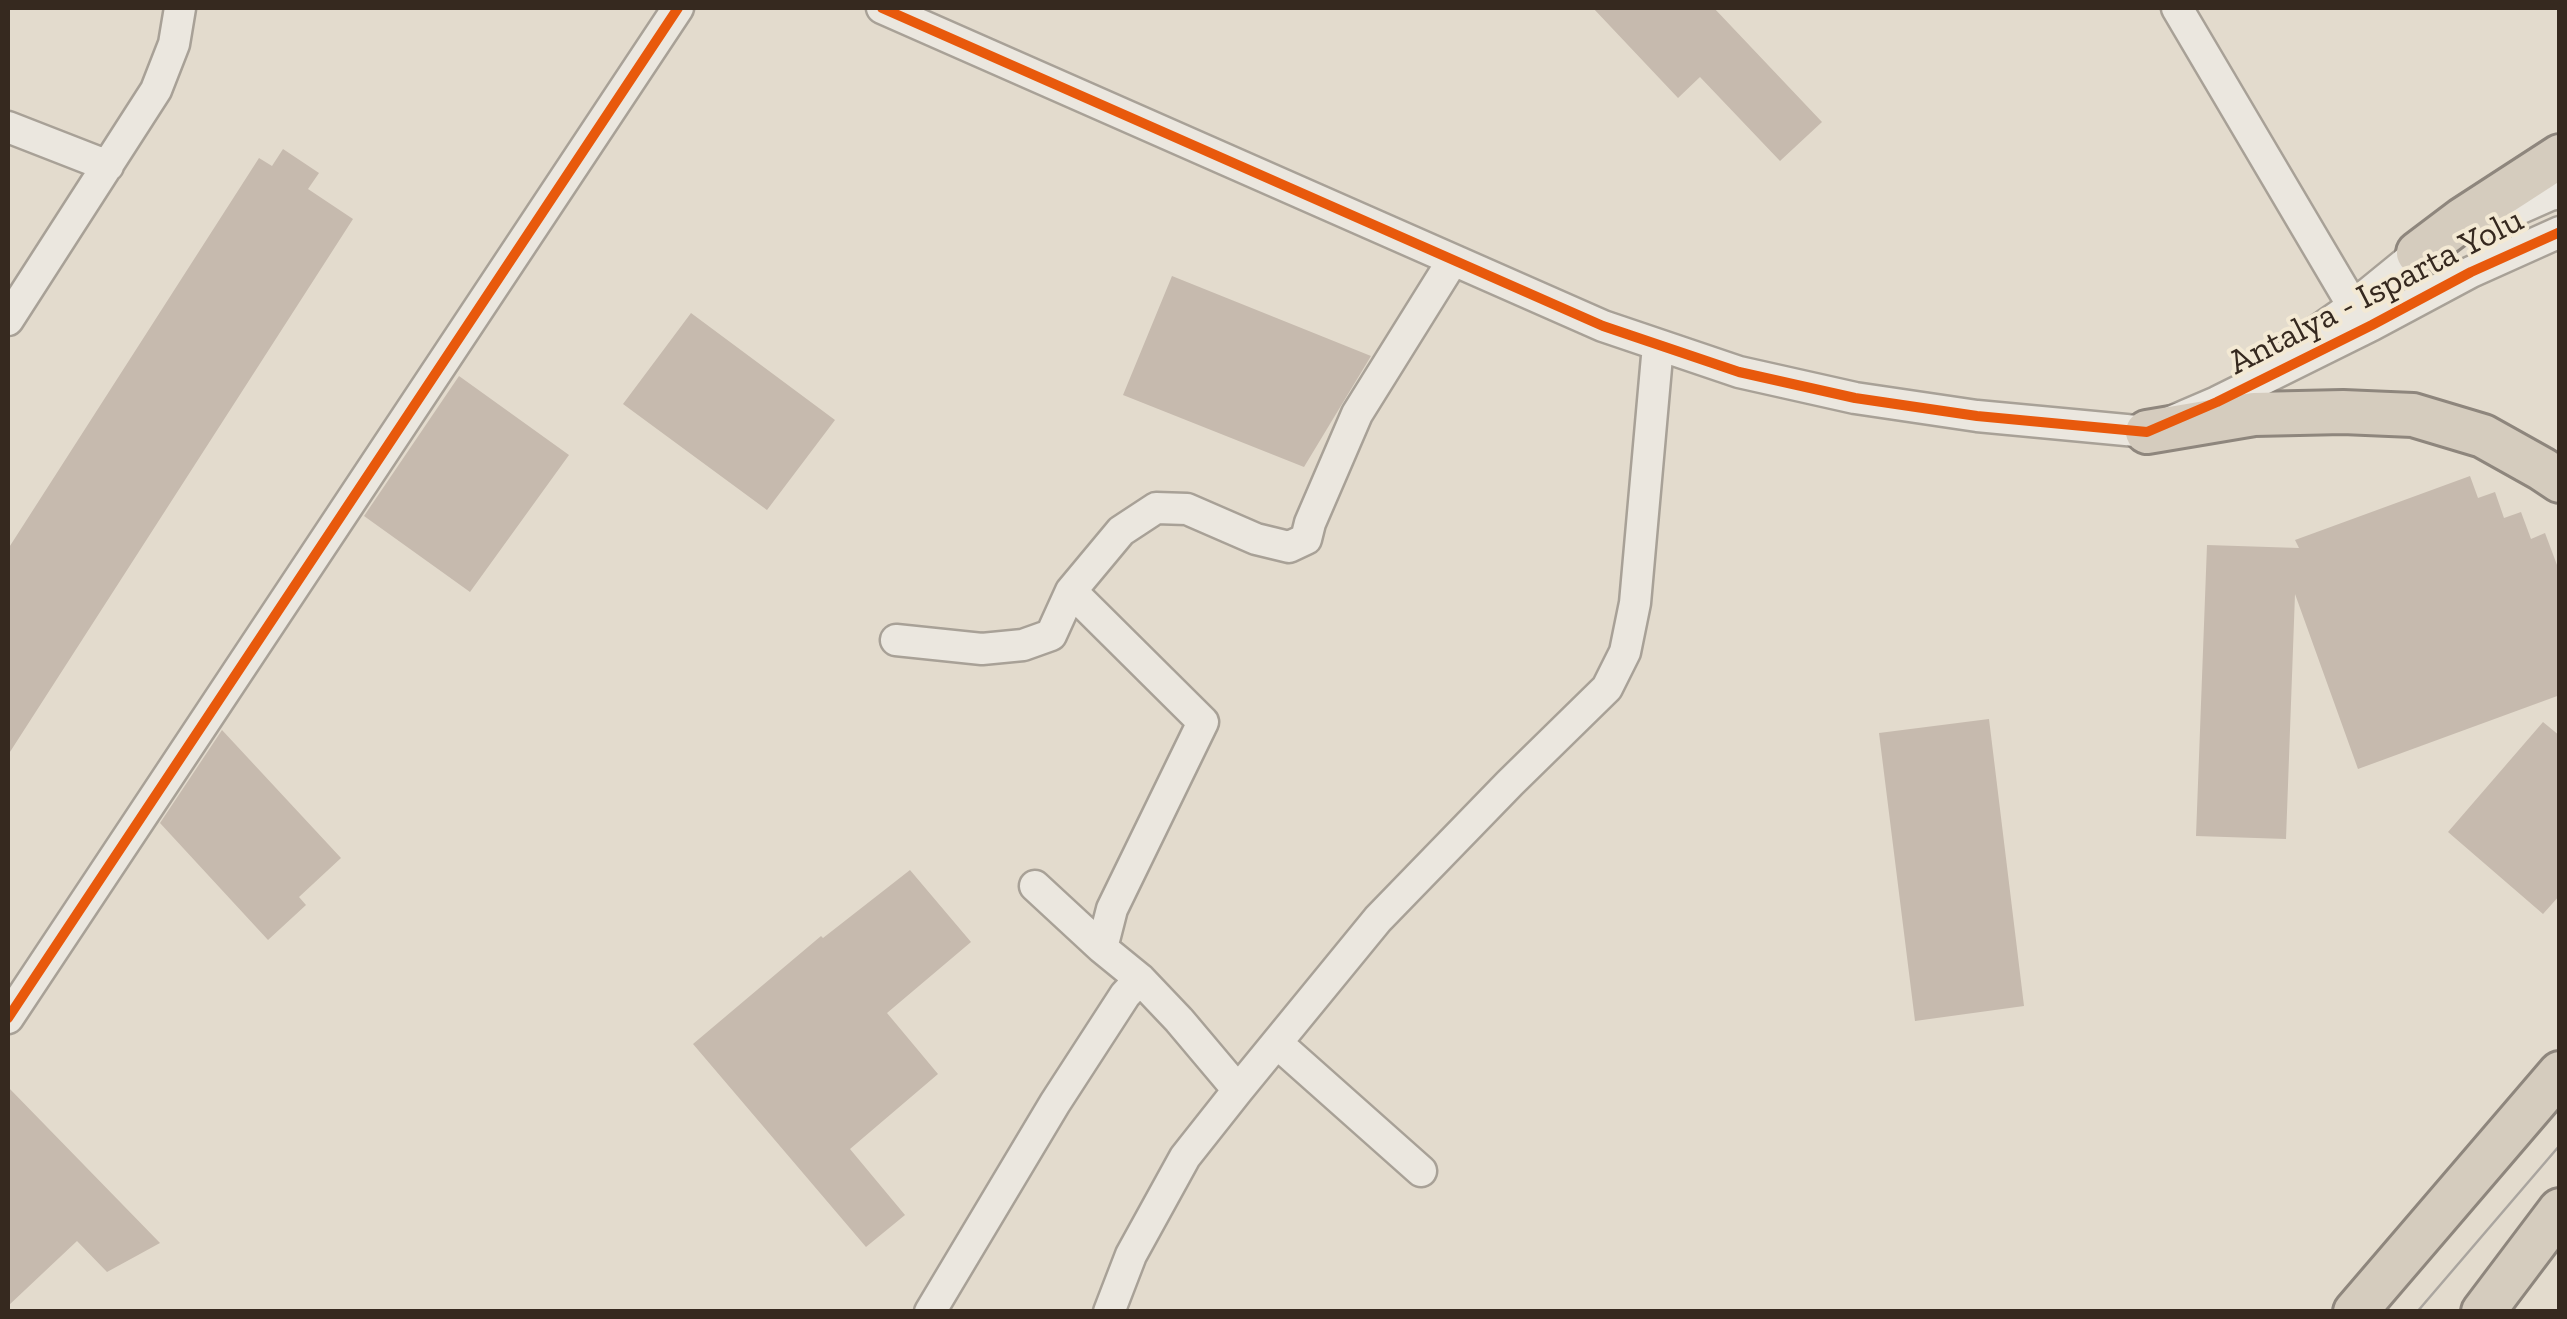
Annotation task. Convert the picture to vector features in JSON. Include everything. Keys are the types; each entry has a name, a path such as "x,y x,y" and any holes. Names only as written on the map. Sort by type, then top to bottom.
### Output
{"highway":[{"path":"2418,253 2560,156"},
{"path":"2147,432 2254,414 2414,415 2484,436 2560,482"},
{"path":"2533,1106 2560,1064"},
{"path":"2355,1312 2560,1073"},
{"path":"2486,1308 2560,1210"},
{"path":"2486,1308 2560,1233"}],"street":[{"path":"8,320 156,90 174,44 180,8"},
{"path":"8,1018 678,8"},
{"path":"882,8 1603,326 1739,372 1855,398 1977,416 2147,432 2218,402"},
{"path":"2177,8 2353,306"},
{"path":"8,126 108,166"},
{"name":"Antalya - Isparta Yolu","path":"2218,402 2353,306 2418,253 2560,193"},
{"name":"Antalya - Isparta Yolu","path":"2218,402 2471,272 2560,232"},
{"path":"896,640 982,650 1023,645 1051,635 1070,591 1120,532 1156,508 1188,509 1256,539 1290,547 1306,538 1358,414 1453,260"},
{"path":"1109,1312 1131,1255 1185,1158 1238,1090 1378,919 1607,688 1625,652 1635,603 1658,345"},
{"path":"1070,591 1203,722 1112,909 1102,948"},
{"path":"1035,886 1140,979 1238,1090"},
{"path":"930,1312 1055,1104 1125,995 1140,979"},
{"path":"1277,1044 1421,1171"}],"building":[{"path":"1593,8 1714,8 1822,122 1780,161 1700,77 1678,98"},
{"path":"283,149 319,173 308,189 353,219 8,755 8,549 259,158 272,166"},
{"path":"1172,276 1371,356 1304,467 1123,395"},
{"path":"691,313 835,420 767,510 623,404"},
{"path":"459,376 569,455 470,592 364,516"},
{"path":"2470,476 2478,498 2495,492 2504,518 2521,512 2531,539 2545,533 2560,573 2560,695 2358,769 2295,594 2286,839 2196,836 2207,545 2299,548 2295,540"},
{"path":"1989,719 2024,1006 1915,1021 1879,733"},
{"path":"2543,722 2560,736 2560,895 2543,914 2448,832"},
{"path":"222,730 341,858 299,897 306,905 268,940 160,823"},
{"path":"910,870 971,942 887,1013 938,1074 850,1149 905,1215 866,1247 693,1044 821,936"},
{"path":"8,1087 160,1243 107,1272 77,1241 8,1306"}],"tram line":[{"path":"2417,1312 2560,1145"}],"cycle path":[{"path":"8,1018 678,8"},
{"path":"882,8 1603,326 1739,372 1855,398 1977,416 2147,432 2217,402 2471,272 2560,232"}]}
